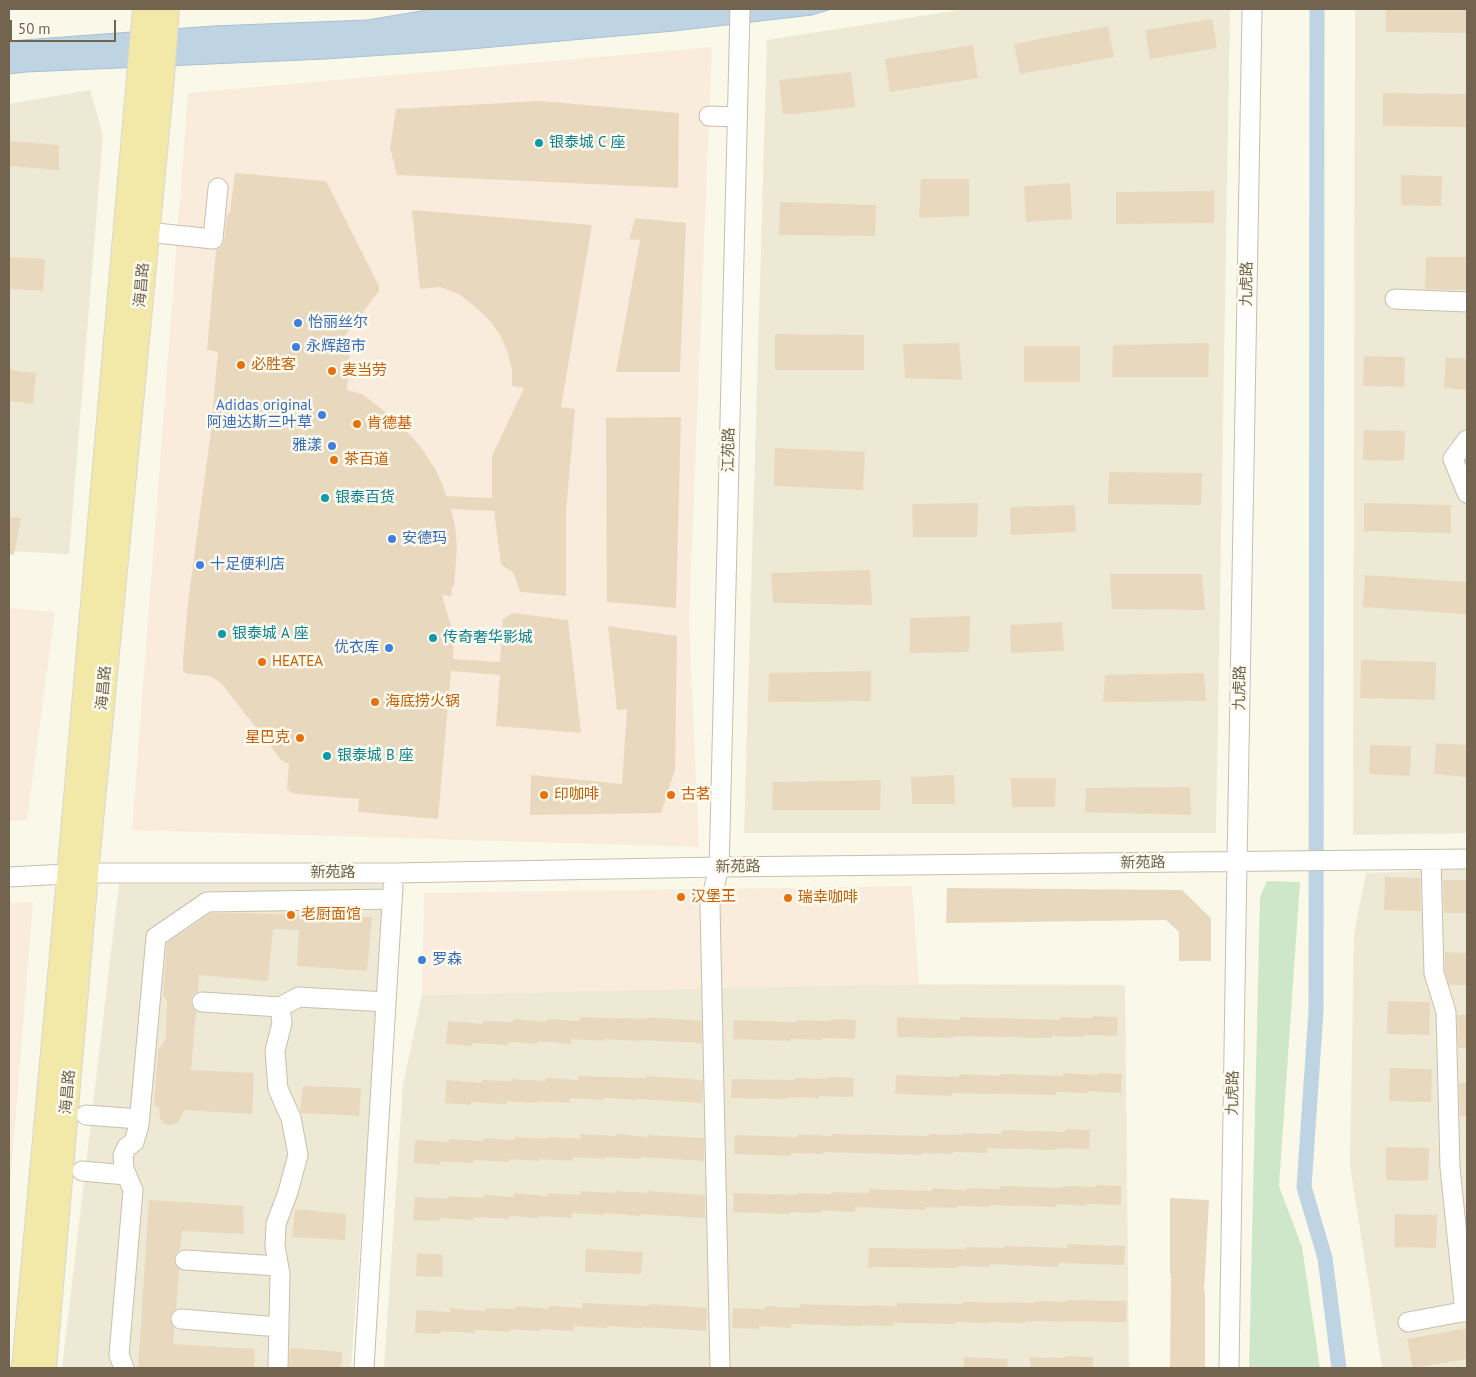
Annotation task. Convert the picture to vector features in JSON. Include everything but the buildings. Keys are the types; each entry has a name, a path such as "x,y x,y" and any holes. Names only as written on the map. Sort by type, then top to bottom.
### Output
{"main road":[{"name":"海昌路","path":"44,1368 78,874 155,15"},
{"name":"海昌路","path":"24,1368 147,232 150,86"}],"street":[{"name":"江苑路","path":"720,1368 710,905 719,867 740,9"},
{"name":"九虎路","path":"1229,1368 1252,9"},
{"path":"709,116 737,117"},
{"path":"147,232 213,239 218,188"},
{"path":"1394,300 1467,302"},
{"path":"1467,440 1453,459 1467,493"},
{"name":"新苑路","path":"9,877 78,874 394,873 719,867 1467,859"},
{"path":"1408,1322 1466,1312 1450,1168 1446,1012 1434,973 1432,860"},
{"path":"364,1368 394,873"},
{"path":"124,1368 119,1355 133,1190 124,1169 123,1155 126,1147 134,1142 139,1119 156,937 207,902 392,899"},
{"path":"202,1002 280,1007 299,998 386,1002"},
{"path":"278,1368 280,1274 274,1246 276,1224 288,1192 298,1155 291,1118 278,1089 275,1051 282,1023 280,1007"},
{"path":"86,1115 139,1119"},
{"path":"82,1171 126,1175"},
{"path":"185,1260 278,1266"},
{"path":"180,1319 279,1327"}],"shaded area":[{"path":"966,9 1230,9 1216,833 744,833 767,40"},
{"path":"1355,9 1467,9 1467,833 1353,835"},
{"path":"712,47 689,620 699,847 132,830 188,93"},
{"path":"90,90 103,135 69,554 9,551 9,104"},
{"path":"9,608 55,612 27,820 9,821"},
{"path":"1467,869 1467,1368 1382,1368 1350,1166 1354,934 1366,873"},
{"path":"119,884 387,884 351,1368 62,1368"},
{"path":"912,886 919,984 422,995 424,893"},
{"path":"33,902 9,1200 9,903"},
{"path":"857,984 1125,985 1129,1368 384,1368 403,1084 422,995"}],"green space":[{"path":"1267,881 1300,882 1279,1186 1302,1247 1320,1368 1249,1368 1260,897"}],"water":[{"path":"433,9 832,9 812,15 674,31 459,50 326,59 9,74 9,41 213,26 367,20"}],"waterway":[{"path":"1317,9 1316,1011 1304,1187 1325,1258 1339,1368"}],"place":[{"name":"银泰城 C 座","path":"539,143"},
{"name":"怡丽丝尔","path":"298,323"},
{"name":"永辉超市","path":"296,347"},
{"name":"必胜客","path":"241,365"},
{"name":"麦当劳","path":"332,371"},
{"name":"Adidas original 阿迪达斯三叶草","path":"322,415"},
{"name":"肯德基","path":"357,424"},
{"name":"雅漾","path":"332,446"},
{"name":"茶百道","path":"334,460"},
{"name":"银泰百货","path":"325,498"},
{"name":"安德玛","path":"392,539"},
{"name":"十足便利店","path":"200,565"},
{"name":"银泰城 A 座","path":"222,634"},
{"name":"传奇奢华影城","path":"433,638"},
{"name":"优衣库","path":"389,648"},
{"name":"HEATEA","path":"262,662"},
{"name":"海底捞火锅","path":"375,702"},
{"name":"星巴克","path":"300,738"},
{"name":"银泰城 B 座","path":"327,756"},
{"name":"印咖啡","path":"544,795"},
{"name":"古茗","path":"671,795"},
{"name":"汉堡王","path":"681,897"},
{"name":"瑞幸咖啡","path":"788,898"},
{"name":"老厨面馆","path":"291,915"},
{"name":"罗森","path":"422,960"}]}
